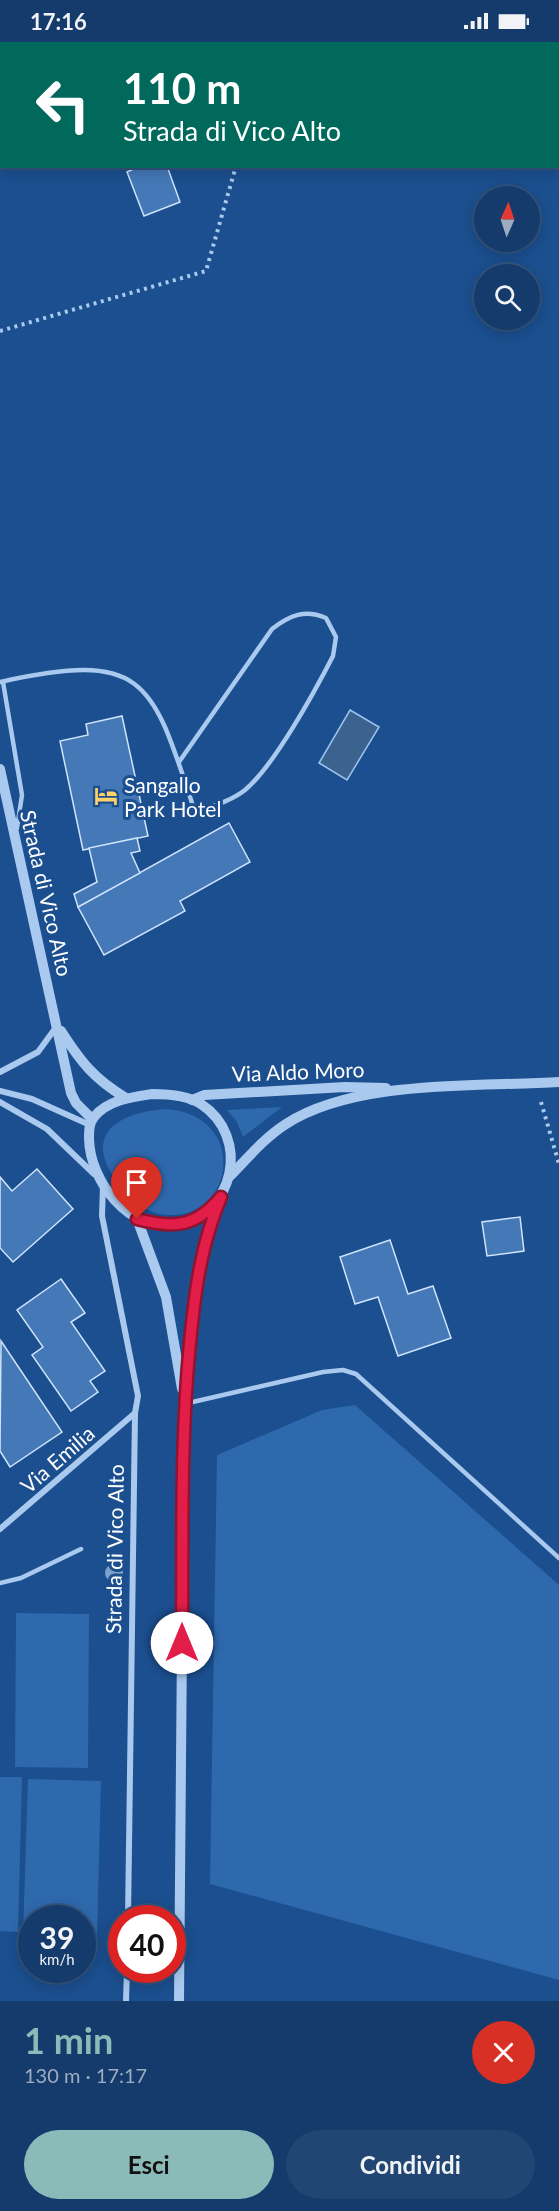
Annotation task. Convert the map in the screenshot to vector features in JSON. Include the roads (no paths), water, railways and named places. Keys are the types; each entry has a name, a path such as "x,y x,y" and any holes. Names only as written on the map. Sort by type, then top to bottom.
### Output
{"street":[{"name":"Strada di Vico Alto","path":"0,769 71,1093 91,1122 90,1153 101,1182 112,1197 137,1219"},
{"name":"Strada di Vico Alto","path":"57,1025 89,1071 126,1098"},
{"path":"0,1072 38,1052 57,1025"},
{"name":"Via Aldo Moro","path":"192,1100 204,1095 304,1089 362,1087 407,1090 559,1082"},
{"name":"Via Aldo Moro","path":"229,1178 267,1138 305,1113 339,1102 407,1090"},
{"path":"0,1091 91,1122 101,1110 126,1098 166,1094 201,1104 214,1117 228,1141 231,1159 229,1178 209,1225 200,1264 184,1404 179,2001"},
{"path":"0,1102 56,1136 101,1182"},
{"name":"Strada di Vico Alto","path":"101,1182 102,1216 138,1389 138,1407 135,1413 128,1905"},
{"path":"137,1219 173,1226 191,1221 210,1211 221,1197"},
{"path":"137,1219 166,1297 184,1404"},
{"name":"Via Emilia","path":"0,1529 135,1413"},
{"path":"126,2001 127,1983"}],"lane":[{"path":"15,840 22,795 1,682 78,668 108,672 130,680 150,697 160,715 195,812 219,804 245,790 268,765 333,656 336,637 326,618 301,613 291,616 272,629 178,762"},
{"path":"184,1404 322,1372 343,1370 356,1374 559,1558"},
{"path":"0,1583 21,1578 81,1549"}],"place":[{"name":"Sangallo Park Hotel","path":"106,796"}]}
